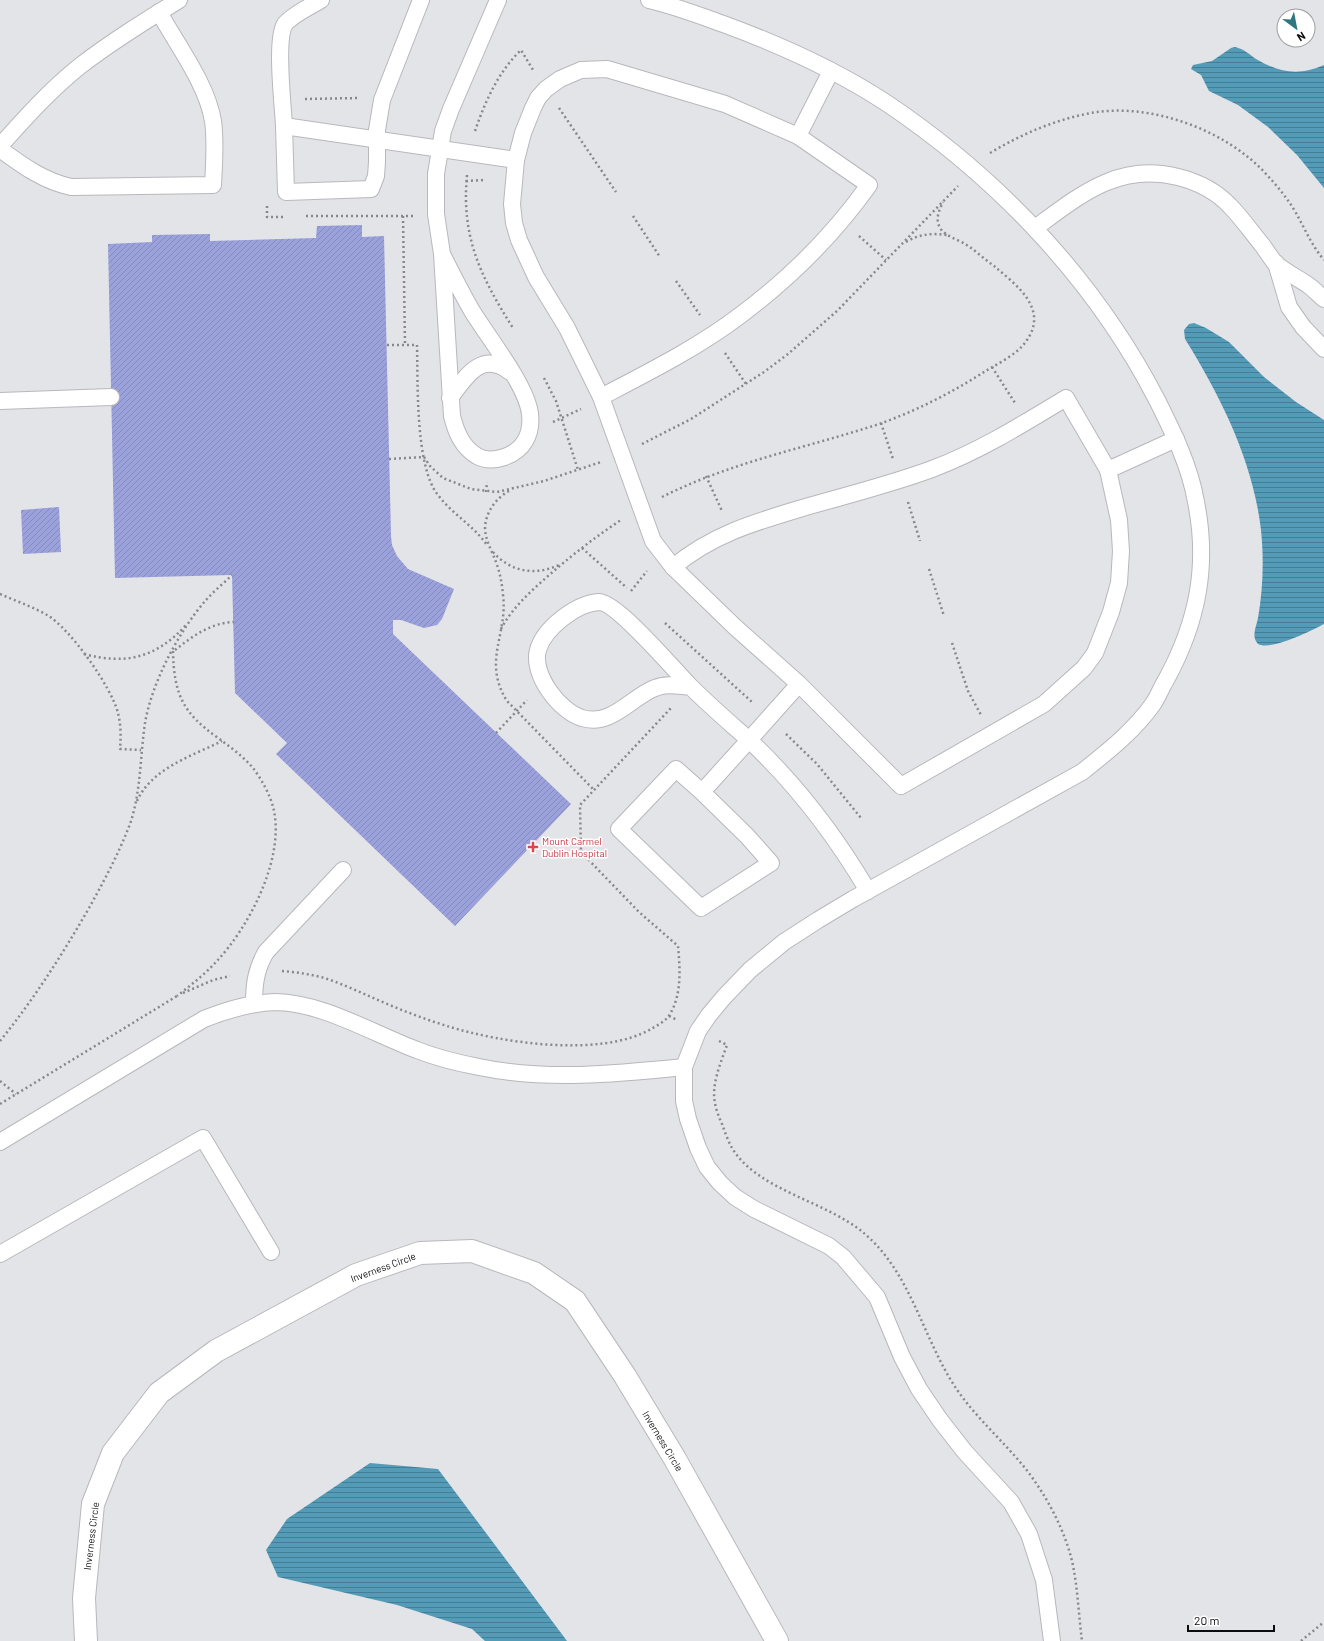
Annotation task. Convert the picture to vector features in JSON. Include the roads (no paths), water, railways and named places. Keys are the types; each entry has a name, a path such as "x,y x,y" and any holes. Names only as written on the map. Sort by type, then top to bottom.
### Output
{"street":[{"name":"Inverness Circle","path":"86,1641 84,1598 93,1504 114,1453 159,1393 216,1351 356,1275 420,1253 472,1252 534,1273 575,1301 625,1376 671,1453 777,1641"}],"lane":[{"path":"159,12 200,84 209,104 215,138 214,185 71,187 57,184 45,179 0,148 35,107 79,67 103,49 159,12 179,0"},
{"path":"321,0 289,20 284,25 282,31 280,45 286,192 372,189 376,176 378,115 382,100 421,0"},
{"path":"442,254 458,288 512,373 527,402 530,414 529,433 520,448 510,455 488,459 478,457 457,434 452,416 450,398 442,254 438,234 435,196 440,148 443,131 450,109 498,0"},
{"path":"648,0 712,20 766,40 831,71 886,104 923,129 961,159 1007,199 1035,228 1077,278 1114,330 1148,383 1176,439 1186,465 1196,501 1200,535 1201,571 1197,604 1184,643 1152,705 1131,730 1109,751 1082,772 868,891 784,942 750,970 724,997 698,1031 684,1067 684,1102 698,1148 707,1167 720,1183 735,1197 777,1221 829,1246 843,1257 877,1297 902,1357 919,1389 940,1420 965,1452 1011,1502 1029,1534 1044,1580 1052,1641"},
{"path":"601,397 688,350 742,314 782,281 818,246 848,214 869,185 798,136 725,104 607,69 581,70 560,79 546,89 538,98 523,133 516,160 512,204 514,223 519,240 536,277 567,328 601,397 653,541 673,567 735,627 799,684 901,786 1044,704 1084,668 1095,653 1111,612 1119,583 1121,551 1120,520 1108,470 1066,398 1000,438 933,469 756,522 718,537 696,548 673,567"},
{"path":"798,136 831,71"},
{"path":"284,126 516,160"},
{"path":"1035,228 1092,188 1111,179 1130,174 1166,174 1199,184 1215,193 1229,205 1276,263 1310,286 1324,299"},
{"path":"1276,263 1289,307 1303,327 1324,348"},
{"path":"450,398 466,377 485,363 502,365 512,373"},
{"path":"0,401 111,397"},
{"path":"1108,470 1176,439"},
{"path":"691,687 667,684 654,688 612,715 597,720 582,718 569,711 554,698 544,682 538,667 537,651 544,636 568,614 584,605 601,602 613,608 658,651 691,687 776,765 812,807 852,864 868,891"},
{"path":"702,792 799,684"},
{"path":"676,769 702,792 747,836 771,863 701,908 619,829 676,769"},
{"path":"254,1004 259,964 266,952 343,870"},
{"path":"0,1142 204,1019 228,1009 254,1004 276,1002 301,1005 324,1011 418,1051 479,1067 513,1073 547,1076 620,1073 684,1067"},
{"path":"0,1254 203,1138 271,1252"}],"water":[{"path":"1235,47 1244,50 1265,64 1281,70 1298,72 1324,65 1324,188 1297,155 1268,127 1238,105 1209,91 1201,75 1191,69 1193,65 1212,61 1231,48"},
{"path":"1194,323 1206,328 1229,342 1264,377 1296,402 1324,420 1324,624 1281,643 1272,645 1258,644 1255,638 1261,597 1263,563 1261,530 1257,504 1251,479 1234,430 1211,384 1185,339 1184,330 1189,324"},
{"path":"370,1463 438,1469 567,1641 485,1641 472,1629 397,1605 278,1577 266,1550 287,1519"}],"place":[{"name":"Mount Carmel Dublin Hospital","path":"533,847"}]}
